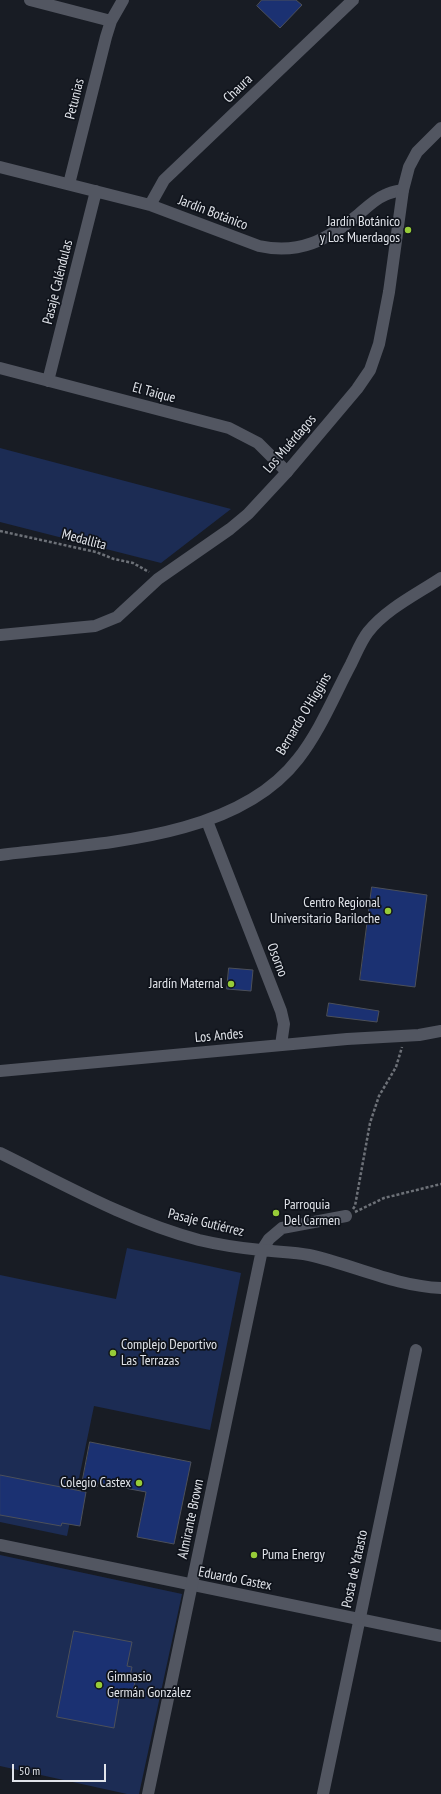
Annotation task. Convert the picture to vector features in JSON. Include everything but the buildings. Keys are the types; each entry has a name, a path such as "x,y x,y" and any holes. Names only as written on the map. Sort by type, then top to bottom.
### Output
{"street":[{"path":"30,0 111,21"},
{"name":"Petunias","path":"69,184 111,21 123,0"},
{"name":"Chaura","path":"150,205 164,180 353,0"},
{"name":"Los Muérdagos","path":"0,635 94,626 117,617 158,579 230,530 248,514 287,472 358,389 374,360 379,344 389,292 409,166 417,152 441,128"},
{"name":"Jardín Botánico","path":"0,167 150,205 259,246 288,250 308,246 339,230 385,195 404,190"},
{"name":"Pasaje Caléndulas","path":"48,381 96,191"},
{"name":"El Taique","path":"0,368 230,428 258,443 287,472"},
{"name":"Bernardo O'Higgins","path":"0,855 129,839 184,828 207,821 238,807 273,786 298,759 321,721 367,633 379,620 392,610 441,578"},
{"name":"Osorno","path":"207,821 281,1011 284,1024 281,1045"},
{"name":"Los Andes","path":"0,1071 441,1031"},
{"name":"Pasaje Gutiérrez","path":"0,1153 141,1221 229,1247 295,1252 397,1281 441,1288"},
{"path":"262,1250 269,1239 282,1228 346,1216"},
{"name":"Almirante Brown","path":"148,1794 262,1250"},
{"name":"Posta de Yatasto","path":"323,1794 416,1350"},
{"name":"Eduardo Castex","path":"0,1545 441,1636"}],"path":[{"name":"Medallita","path":"0,531 96,552 114,559 133,563 158,579"},
{"path":"346,1216 355,1206 370,1122 379,1096 396,1067 405,1035"},
{"path":"346,1216 384,1198 441,1184"}],"shaded area":[{"path":"0,448 231,509 161,563 0,522"},
{"name":"Complejo Deportivo Las Terrazas","path":"127,1248 241,1273 210,1430 94,1406 67,1536 0,1522 0,1275 116,1299"},
{"path":"0,1555 182,1594 139,1794 127,1794 0,1766"}],"place":[{"name":"Jardín Botánico y Los Muerdagos","path":"408,230"},
{"name":"Centro Regional Universitario Bariloche","path":"388,911"},
{"name":"Jardín Maternal","path":"231,984"},
{"name":"Parroquia Del Carmen","path":"276,1213"},
{"name":"Complejo Deportivo Las Terrazas","path":"113,1353"},
{"name":"Colegio Castex","path":"139,1483"},
{"name":"Puma Energy","path":"254,1555"},
{"name":"Gimnasio Germán González","path":"99,1685"}]}
